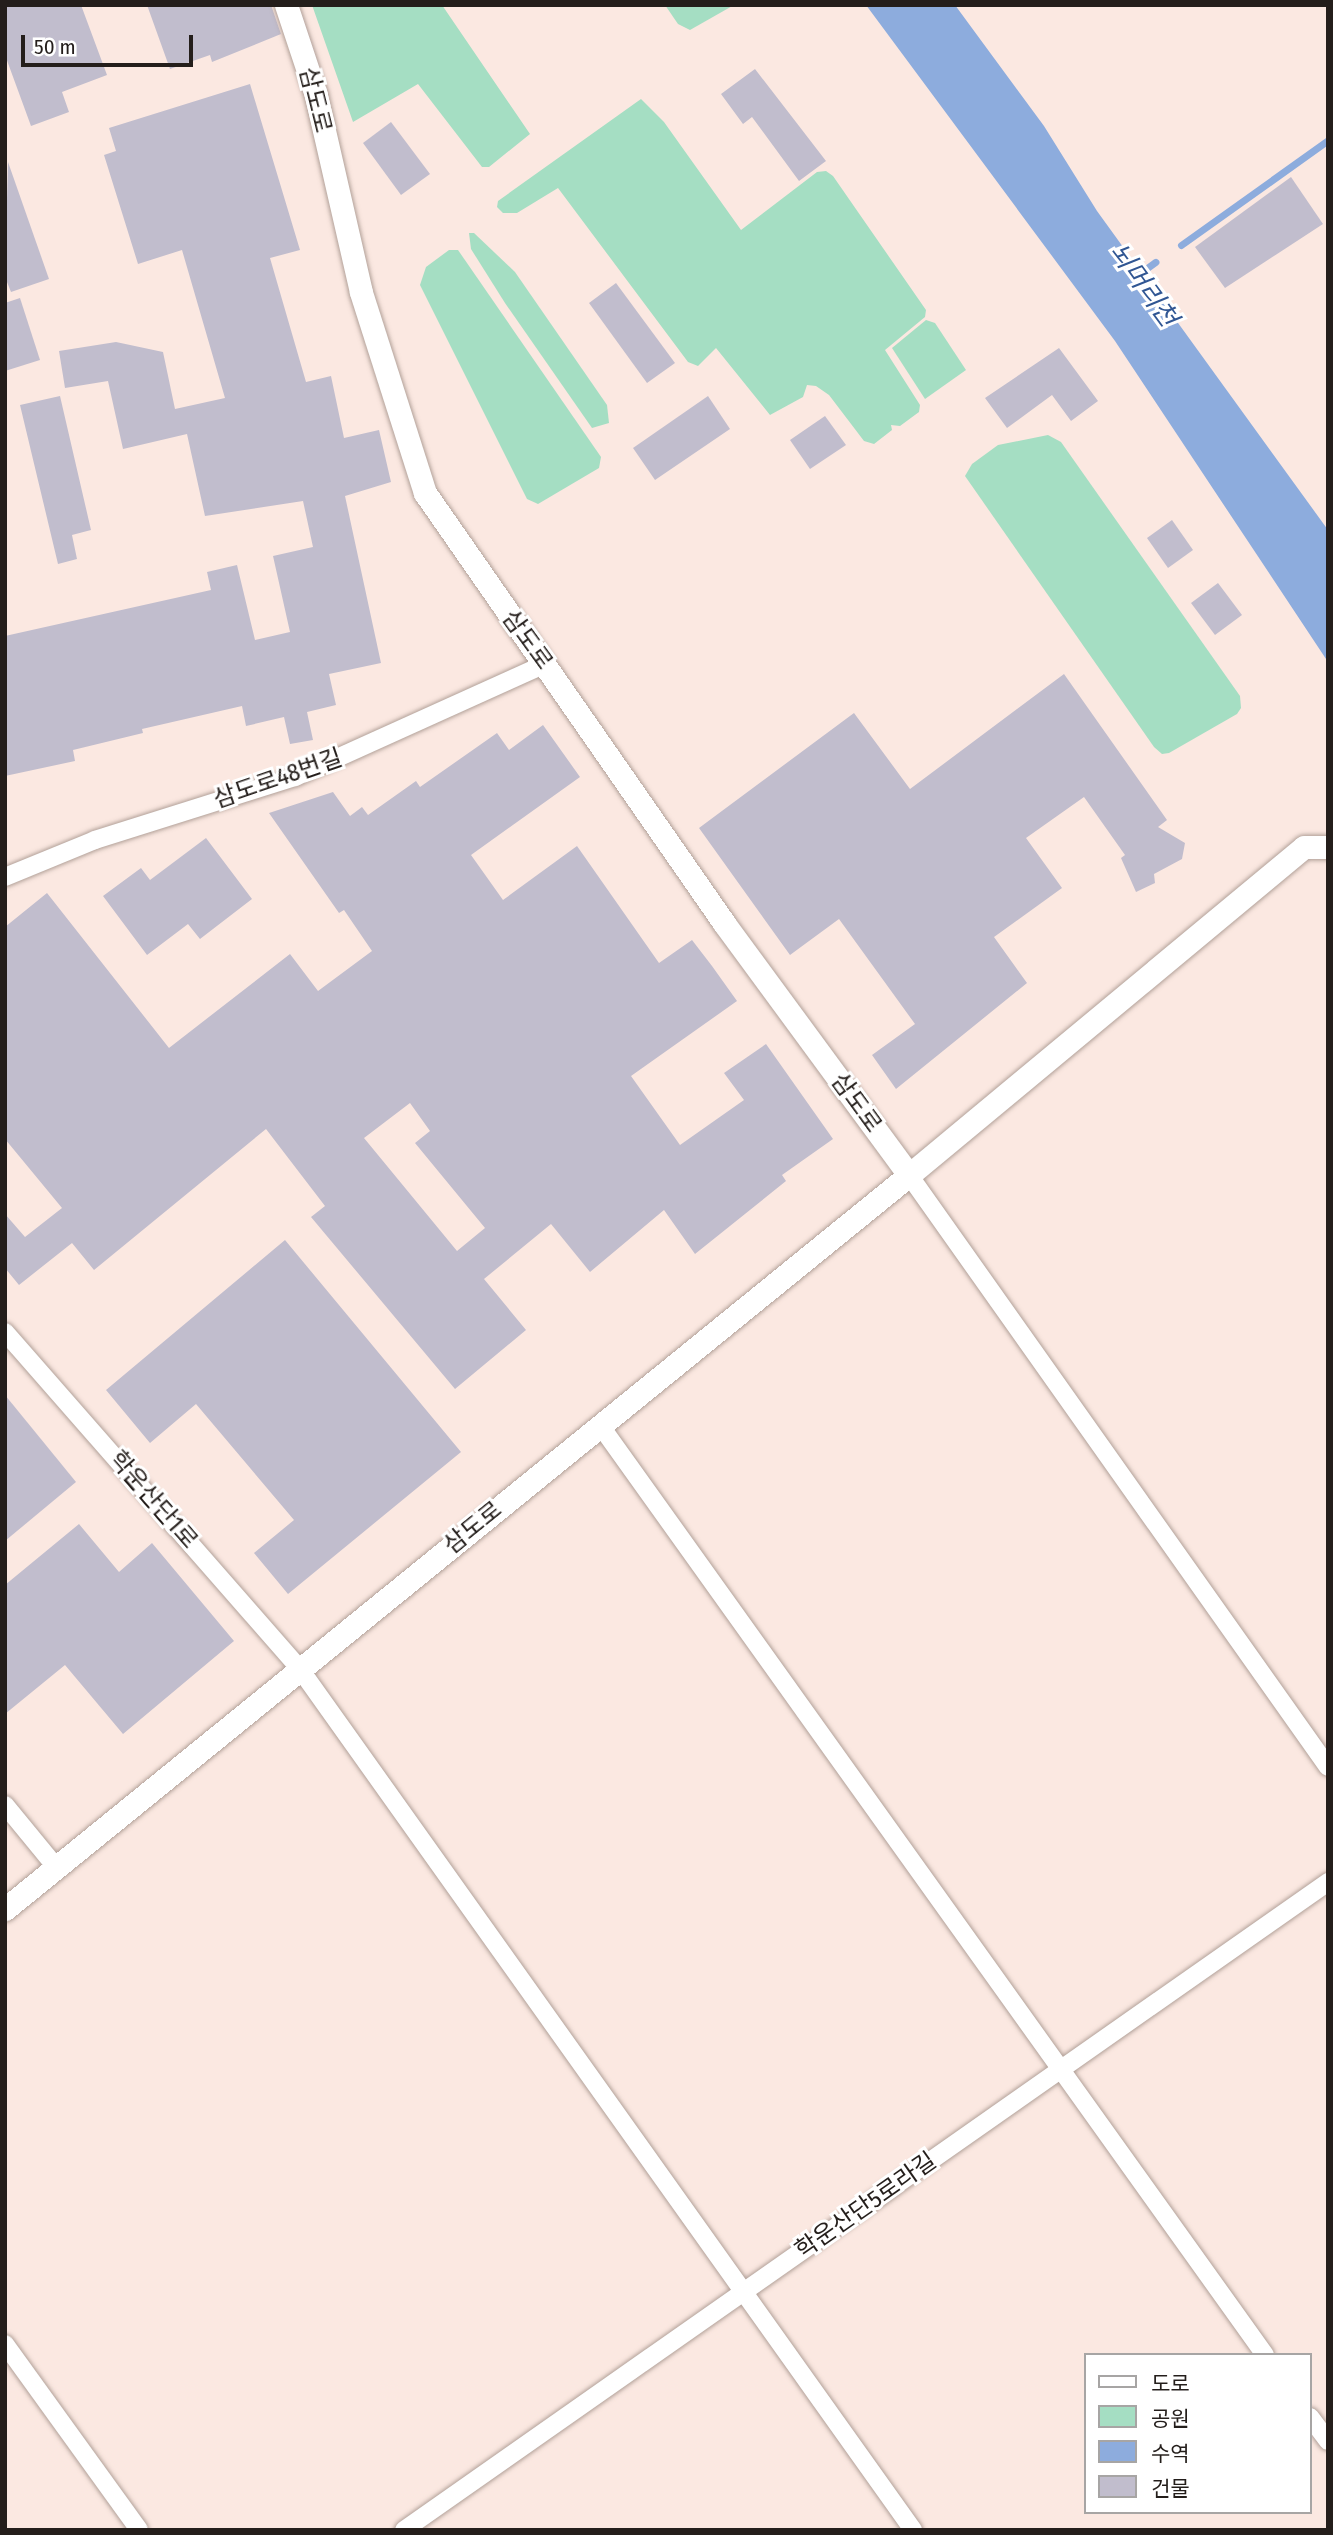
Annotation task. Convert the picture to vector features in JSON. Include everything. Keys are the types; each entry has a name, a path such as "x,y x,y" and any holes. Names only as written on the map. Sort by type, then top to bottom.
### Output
{"street":[{"name":"삼도로","path":"5,1909 909,1175 724,923 425,493 361,292 316,94 286,5"},
{"name":"삼도로48번길","path":"5,877 95,840 295,777 545,664"},
{"path":"1328,847 1304,847 909,1175 1328,1768"},
{"name":"학운산단1로","path":"5,1332 300,1669 913,2530"},
{"path":"600,1425 1264,2353"},
{"path":"5,1805 56,1867"},
{"name":"학운산단5로라길","path":"404,2530 1328,1881"},
{"path":"5,2344 139,2530"},
{"path":"1312,2420 1328,2441"}],"green space":[{"path":"312,5 442,5 530,134 489,167 482,167 418,84 353,122"},
{"path":"665,5 734,5 690,30 678,24"},
{"path":"641,99 664,122 741,230 817,172 826,171 833,176 926,310 925,317 885,350 920,405 919,412 900,426 891,425 892,430 874,444 864,441 829,395 816,386 807,385 803,397 770,415 716,348 698,366 688,362 558,188 517,213 503,213 497,207 498,201"},
{"path":"469,233 474,233 515,272 607,405 609,423 592,428 505,303 471,249"},
{"path":"449,250 458,250 601,457 599,468 538,504 527,499 420,285 426,267"},
{"path":"926,320 935,323 966,370 925,399 892,348"},
{"path":"1048,435 1061,442 1240,696 1241,708 1237,714 1169,753 1162,754 1154,747 965,476 972,464 998,445"}],"water":[{"name":"뇌머리천","path":"866,5 955,5 1044,126 1097,211 1328,530 1328,662 1115,341"}],"building":[{"path":"5,5 81,5 107,75 62,92 69,112 31,126 5,55"},
{"path":"147,5 271,5 281,34 212,62 210,55 170,69"},
{"path":"755,69 826,161 799,181 752,117 743,124 721,94"},
{"path":"250,84 300,250 270,258 306,382 331,376 344,438 379,430 391,482 345,496 381,663 329,674 336,705 307,712 313,740 290,744 284,717 246,726 242,706 142,729 143,733 73,750 75,761 5,776 5,636 211,590 207,572 237,565 255,640 290,632 273,556 313,547 303,501 205,516 187,434 123,449 108,381 65,388 59,351 116,342 163,352 175,409 225,398 182,250 138,264 104,155 116,151 109,128"},
{"path":"391,122 430,174 401,195 363,143"},
{"path":"8,162 49,279 11,292 5,277"},
{"path":"1291,177 1323,224 1225,288 1195,247"},
{"path":"616,283 675,363 647,383 589,303"},
{"path":"20,298 40,360 5,371 5,303"},
{"path":"1059,348 1098,401 1071,421 1052,395 1007,428 985,398"},
{"path":"60,396 91,530 72,535 77,559 58,564 20,405"},
{"path":"708,396 730,429 655,480 633,448"},
{"path":"825,416 846,445 810,469 790,440"},
{"path":"1172,520 1193,550 1168,568 1147,538"},
{"path":"1218,583 1242,615 1215,635 1191,603"},
{"path":"1064,674 1167,820 1158,827 1185,843 1182,859 1154,874 1155,883 1136,892 1121,858 1125,855 1084,797 1026,838 1062,888 994,937 1027,983 896,1089 872,1055 915,1024 839,919 790,955 699,828 854,713 910,789"},
{"path":"543,725 580,777 471,855 503,900 577,846 659,963 692,940 737,1001 631,1076 680,1145 744,1100 724,1073 766,1044 833,1139 782,1175 786,1181 695,1254 664,1210 590,1272 551,1224 484,1279 526,1330 455,1389 311,1217 325,1206 266,1129 94,1270 72,1243 19,1285 5,1268 5,1214 25,1237 62,1208 5,1139 5,927 47,893 169,1048 290,954 318,991 372,951 344,910 339,913 269,813 333,792 350,816 362,807 368,815 416,781 420,787 497,733 509,750","holes":["410,1103 430,1131 415,1143 485,1228 457,1251 364,1138"]},
{"path":"206,838 252,899 200,939 188,924 147,955 103,896 141,868 150,880"},
{"path":"285,1240 461,1452 288,1594 254,1553 294,1520 196,1404 150,1443 106,1390"},
{"path":"5,1395 76,1482 5,1541"},
{"path":"79,1524 119,1572 152,1543 234,1641 123,1734 65,1665 5,1714 5,1585"}],"waterway":[{"path":"1181,245 1328,140"},
{"name":"뇌머리천","path":"1136,276 1155,262"}]}
